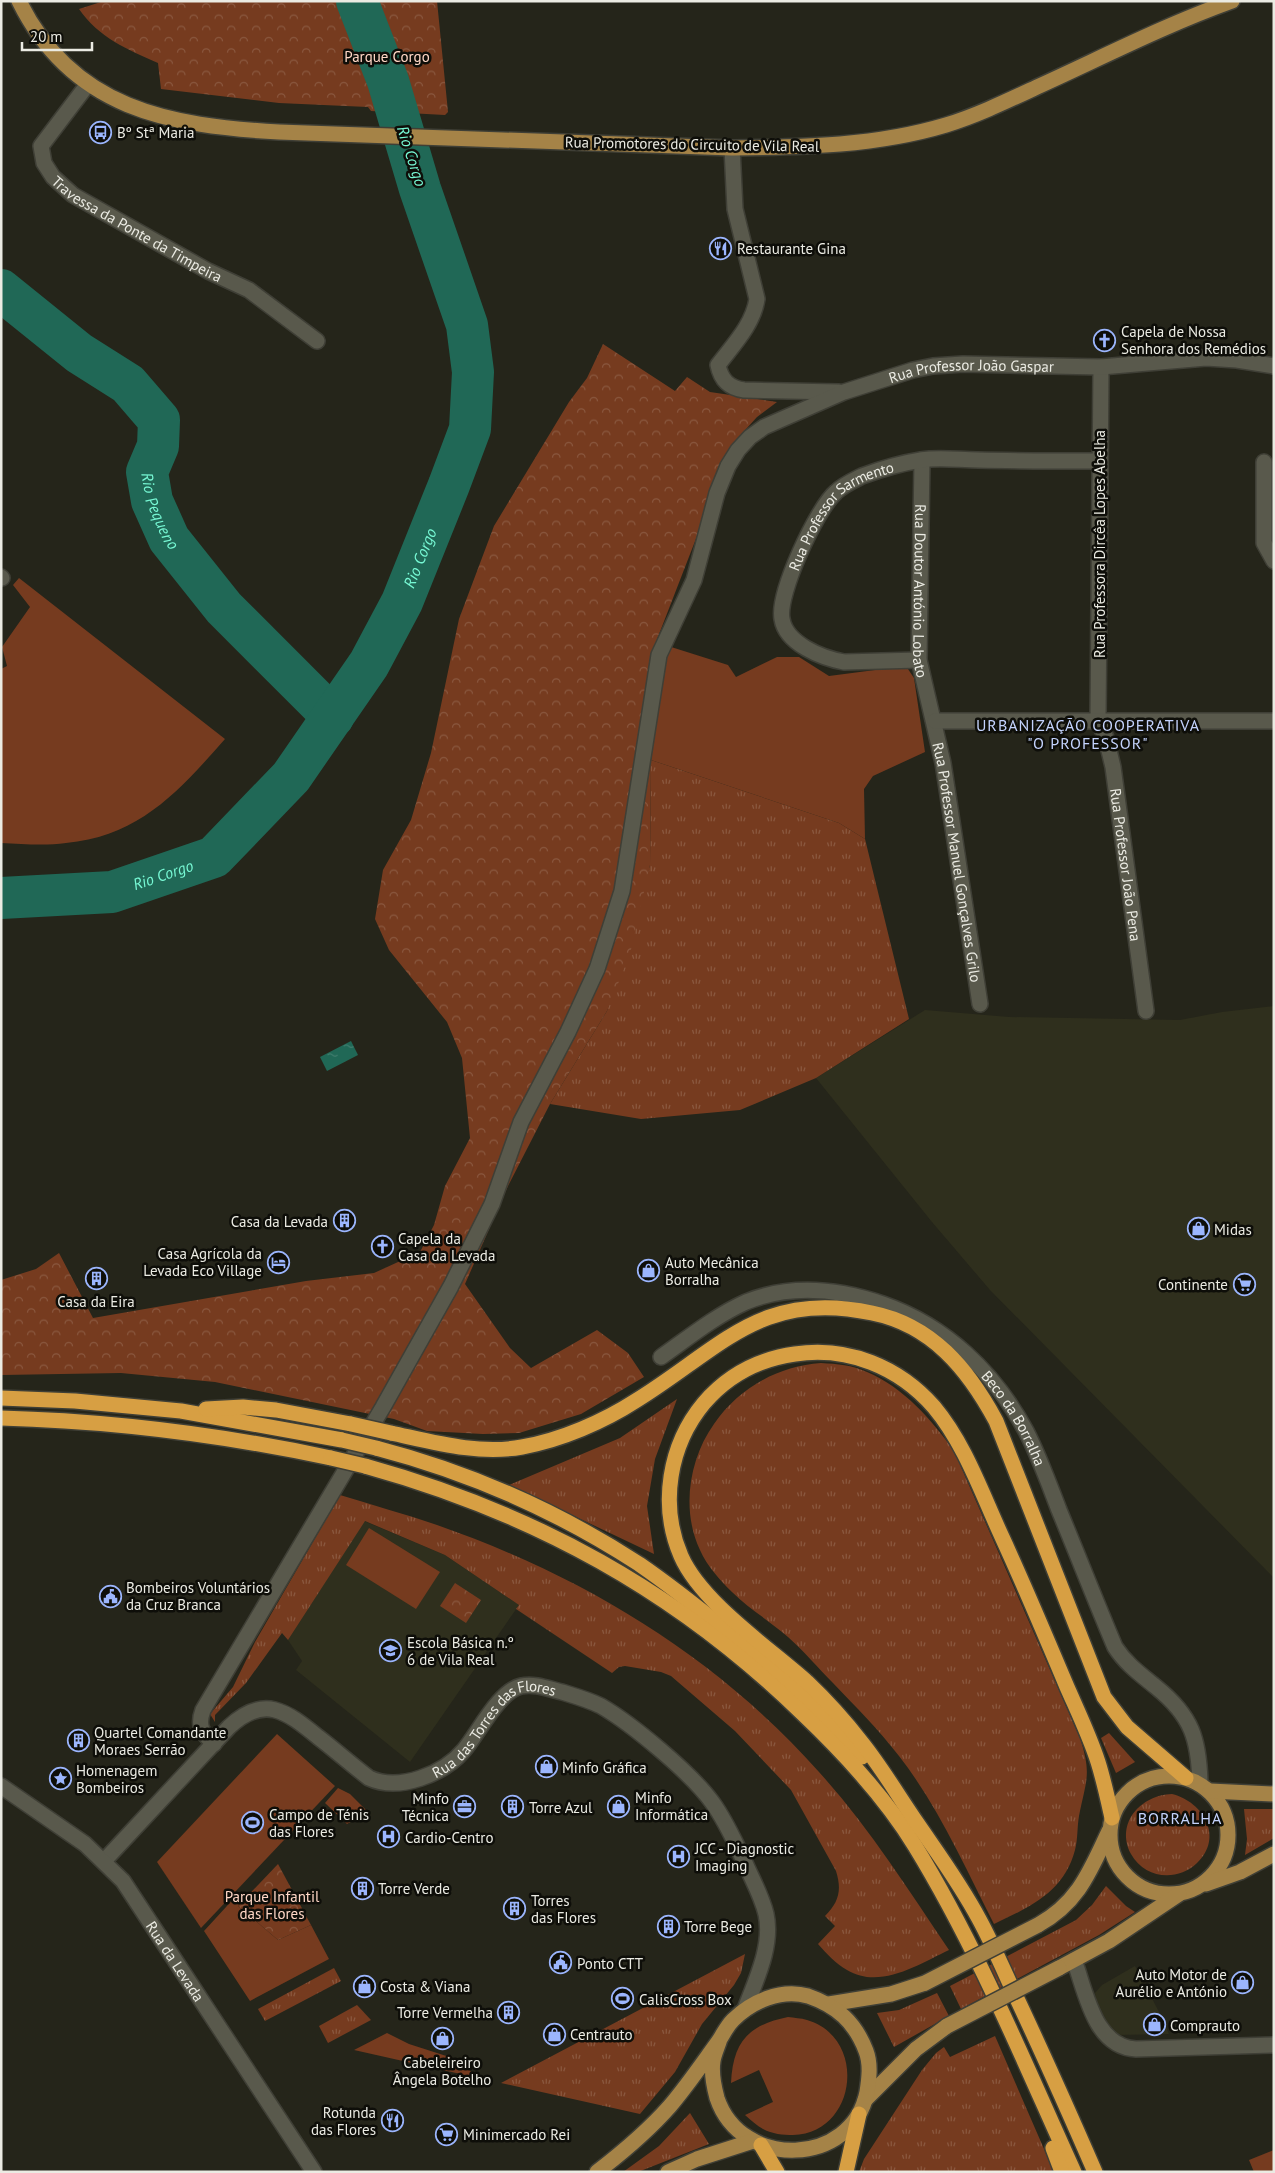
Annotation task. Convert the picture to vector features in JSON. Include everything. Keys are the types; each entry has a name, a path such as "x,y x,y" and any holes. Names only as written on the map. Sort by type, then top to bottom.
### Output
{"highway":[{"path":"180,1410 243,1407 276,1410 462,1447 505,1449 522,1447 571,1432 617,1412 638,1400 733,1334 773,1315 816,1307 839,1307 889,1316 914,1327 934,1340 960,1364 981,1392 996,1421 1104,1698 1128,1727 1186,1778"},
{"path":"1095,2172 981,1922 957,1879 866,1747 846,1723 809,1684 715,1602 684,1562 676,1543 671,1522 670,1482 673,1460 681,1438 691,1419 710,1396 731,1378 752,1365 776,1357 822,1352 850,1356 891,1371 914,1388 934,1407 952,1432 967,1461 1032,1603 1094,1750 1111,1824"},
{"path":"1,1398 75,1401 180,1410 342,1440 441,1467 551,1513 638,1564 668,1584 768,1664 816,1709 863,1758 929,1840"},
{"path":"1,1418 117,1425 211,1436 365,1466 418,1481 516,1519 625,1575 663,1599 706,1630 757,1671 828,1737 864,1776 914,1844 964,1931 1074,2172"},
{"path":"1010,2029 1062,2172"},
{"path":"846,2172 859,2114"},
{"path":"757,2143 777,2172"}],"main road":[{"name":"Rua Promotores do Circuito de Vila Real","path":"19,1 41,39 68,68 88,84 119,102 196,124 260,131 732,148 791,148 862,143 908,135 947,124 997,106 1182,21 1232,1"},
{"path":"829,2004 891,1994 925,1983 1038,1925 1062,1910 1076,1895 1092,1868 1120,1801 1133,1788 1149,1779 1167,1775 1186,1778 1205,1788 1222,1806 1228,1822 1229,1840 1225,1858 1216,1873 1202,1885"},
{"path":"1205,1788 1274,1794"},
{"path":"1111,1824 1111,1848 1118,1865 1129,1879 1144,1889 1161,1895 1179,1894"},
{"path":"865,2100 920,2045 947,2026 1074,1960 1109,1940 1179,1894 1240,1872 1274,1854"},
{"path":"597,2172 626,2149 670,2106 720,2040 731,2022 745,2009 764,1999 784,1994 805,1995 829,2004 846,2017 855,2029 868,2056 870,2078 865,2100 859,2114 844,2131 826,2144 805,2150 782,2151 757,2143 734,2127 720,2108 713,2085 713,2062 720,2040"},
{"path":"668,2172 697,2159 757,2143"}],"street":[{"name":"Travessa da Ponte da Timpeira","path":"88,84 41,146 44,163 53,177 80,199 208,271 255,294 317,341"},
{"path":"732,148 735,209 756,299 755,311 751,321 718,365 720,374 726,383 739,390 844,392"},
{"name":"Rua Professor João Gaspar","path":"844,392 913,370 944,365 1101,367 1206,358 1237,360 1274,366"},
{"name":"Rua Professora Dircêa Lopes Abelha","path":"1098,720 1101,367"},
{"path":"214,1744 203,1734 200,1726 203,1710 384,1407 451,1286 492,1204 521,1122 568,1032 598,969 622,891 659,655 694,580 714,503 728,466 738,450 757,432 844,392"},
{"name":"Rua Professor Sarmento","path":"919,660 844,662 832,660 808,650 787,630 782,620 781,609 790,579 811,528 827,502 836,492 861,477 922,460 1100,461"},
{"name":"Rua Doutor António Lobato","path":"922,460 919,660 935,721"},
{"path":"1264,462 1264,543 1274,561"},
{"name":"Rua Professor João Pena","path":"1098,720 1106,738 1113,767 1146,1011"},
{"path":"935,721 1274,721"},
{"name":"Rua Professor Manuel Gonçalves Grilo","path":"935,721 980,1004"},
{"name":"Beco da Borralha","path":"661,1358 724,1314 746,1302 767,1295 790,1291 814,1290 857,1296 916,1317 952,1340 997,1385 1026,1431 1115,1647 1132,1669 1170,1699 1187,1718 1192,1729 1205,1788"},
{"name":"Rua das Torres das Flores","path":"104,1861 244,1714 260,1709 277,1710 286,1713 369,1778 384,1783 402,1783 422,1777 459,1755 498,1704 515,1688 528,1686 542,1687 579,1697 601,1706 645,1739 700,1788 724,1822 761,1898 768,1929 763,1955 745,2009"},
{"name":"Rua da Levada","path":"1,1786 73,1835 104,1861 131,1892 314,2172"},
{"path":"1074,1960 1098,2025 1107,2038 1119,2046 1136,2049 1274,2045"}],"shaded area":[{"path":"1274,1006 1274,1578 990,1290 932,1222 816,1078 925,1010 1009,1017 1180,1020 1222,1012"},
{"name":"Escola Básica n.º 6 de Vila Real","path":"364,1521 445,1555 519,1605 410,1762 296,1670 302,1661 288,1640"},
{"path":"1135,1966 1169,2034 1116,2035 1104,2023 1096,2003 1095,1993 1102,1985"}],"green space":[{"name":"Parque Corgo","path":"104,1 437,1 448,112 445,115 371,111 368,107 279,103 161,89 158,63 114,42 95,27 79,9"},
{"path":"603,344 675,391 687,377 710,392 777,402 757,417 737,439 713,482 704,518 656,642 659,672 651,760 650,865 630,954 607,1011 550,1104 508,1186 465,1284 510,1348 531,1368 597,1330 628,1353 644,1377 581,1414 519,1433 483,1434 427,1431 394,1419 215,1382 121,1373 1,1375 1,1280 36,1269 59,1253 93,1318 306,1281 374,1273 420,1252 434,1225 445,1186 470,1138 462,1058 447,1022 389,950 375,919 383,870 411,820 431,753 459,619 494,526 569,402 587,378"},
{"path":"19,578 225,739 174,793 156,808 137,821 92,839 58,844 1,843 1,669 7,666 2,647 30,607 13,585"},
{"path":"668,646 728,665 736,677 777,657 799,657 829,676 898,667 908,669 914,678 925,752 873,776 864,789 865,839 839,823 651,760 659,672"},
{"path":"651,760 839,823 865,839 909,1019 816,1078 740,1110 641,1119 550,1104 607,1011 650,865"},
{"path":"821,1363 839,1364 856,1368 880,1378 893,1386 916,1405 954,1451 1084,1750 1087,1777 1079,1816 1076,1846 1070,1865 1063,1877 1044,1896 1033,1904 994,1924 939,1816 899,1756 800,1648 723,1583 706,1562 694,1535 689,1502 690,1485 699,1453 705,1438 714,1424 735,1400 761,1381 790,1369"},
{"path":"677,1399 655,1459 647,1506 654,1554 509,1485 620,1438"},
{"path":"340,1495 437,1525 491,1545 544,1569 595,1595 644,1624 691,1656 779,1730 819,1772 871,1836 949,1950 912,1968 886,1976 860,1975 839,1965 818,1944 835,1926 825,1916 833,1906 838,1895 839,1884 836,1871 791,1790 735,1731 671,1676 661,1672 625,1666 619,1667 612,1673 516,1609 519,1605 445,1555 365,1521 288,1640 282,1633 246,1683 215,1715 215,1722 210,1714 233,1687 255,1642"},
{"path":"369,1528 440,1572 416,1609 346,1565"},
{"path":"455,1583 481,1600 466,1623 440,1606"},
{"path":"1109,1733 1135,1762 1116,1773 1101,1738"},
{"path":"277,1734 335,1786 201,1928 157,1862"},
{"path":"338,1788 350,1794 368,1812 347,1824 325,1803"},
{"path":"1172,1794 1183,1798 1201,1813 1207,1822 1209,1843 1205,1853 1189,1869 1171,1875 1162,1875 1144,1869 1137,1862 1131,1854 1126,1832 1134,1813 1141,1805 1150,1799"},
{"path":"1244,1809 1274,1809 1274,1838 1245,1855 1247,1839"},
{"name":"Parque Infantil das Flores","path":"278,1864 311,1925 278,1940 238,1906"},
{"path":"1106,1886 1126,1906 1135,1912 1099,1935 961,2009 950,1986 1076,1920 1092,1905"},
{"path":"237,1895 243,1901 238,1906 278,1940 311,1925 329,1959 250,2001 204,1931"},
{"path":"745,1954 741,1973 734,1985 702,2024 675,2072 640,2114 501,2083"},
{"path":"334,1968 341,1981 265,2021 258,2009"},
{"path":"937,1993 949,2016 894,2047 877,2013 899,2010"},
{"path":"357,2005 371,2020 328,2043 319,2026"},
{"path":"788,2017 807,2020 827,2030 840,2045 846,2064 847,2084 842,2102 831,2119 814,2130 793,2135 766,2131 745,2115 773,2102 759,2070 731,2083 735,2057 739,2046 745,2038 762,2025"},
{"path":"387,2033 409,2044 465,2062 474,2077 354,2050"},
{"path":"995,2036 1054,2172 859,2172 864,2159 922,2070 936,2053 944,2047 950,2057"},
{"path":"690,2113 709,2144 638,2172 623,2172 659,2146"},
{"path":"1274,2150 1274,2172 1254,2172 1249,2160"}],"water":[{"path":"351,1041 358,1055 327,1071 320,1057"}],"waterway":[{"name":"Rio Corgo","path":"1,898 112,892 214,857 291,777 369,664 402,602 449,485 470,429 473,372 467,325 420,189 388,81 357,1"},
{"name":"Rio Pequeno","path":"1,290 79,353 128,384 159,420 158,446 147,472 152,501 169,539 224,608 333,717"}],"place":[{"name":"Bº Stª Maria","path":"101,132"},
{"name":"Restaurante Gina","path":"721,248"},
{"name":"Capela de Nossa Senhora dos Remédios","path":"1105,340"},
{"name":"Casa da Levada","path":"344,1221"},
{"name":"Midas","path":"1198,1229"},
{"name":"Capela da Casa da Levada","path":"382,1247"},
{"name":"Casa Agrícola da Levada Eco Village","path":"278,1262"},
{"name":"Auto Mecânica Borralha","path":"649,1271"},
{"name":"Casa da Eira","path":"96,1278"},
{"name":"Continente","path":"1244,1284"},
{"name":"Bombeiros Voluntários da Cruz Branca","path":"110,1596"},
{"name":"Escola Básica n.º 6 de Vila Real","path":"391,1651"},
{"name":"Quartel Comandante Moraes Serrão","path":"78,1741"},
{"name":"Minfo Gráfica","path":"546,1767"},
{"name":"Homenagem Bombeiros","path":"60,1779"},
{"name":"Minfo Informática","path":"619,1806"},
{"name":"Minfo Técnica","path":"465,1807"},
{"name":"Torre Azul","path":"513,1807"},
{"name":"Campo de Ténis das Flores","path":"253,1823"},
{"name":"Cardio-Centro","path":"389,1837"},
{"name":"JCC - Diagnostic Imaging","path":"679,1857"},
{"name":"Torre Verde","path":"362,1888"},
{"name":"Torres das Flores","path":"515,1909"},
{"name":"Torre Bege","path":"668,1926"},
{"name":"Ponto CTT","path":"561,1963"},
{"name":"Auto Motor de Aurélio e António","path":"1243,1983"},
{"name":"Costa & Viana","path":"364,1986"},
{"name":"CalisCross Box","path":"623,1999"},
{"name":"Torre Vermelha","path":"509,2012"},
{"name":"Comprauto","path":"1154,2025"},
{"name":"Centrauto","path":"554,2034"},
{"name":"Cabeleireiro Ângela Botelho","path":"442,2039"},
{"name":"Rotunda das Flores","path":"392,2121"},
{"name":"Minimercado Rei","path":"447,2134"}],"district":[{"name":"URBANIZAÇÃO COOPERATIVA \"O PROFESSOR\"","path":"1088,734"},
{"name":"BORRALHA","path":"1180,1818"}]}
